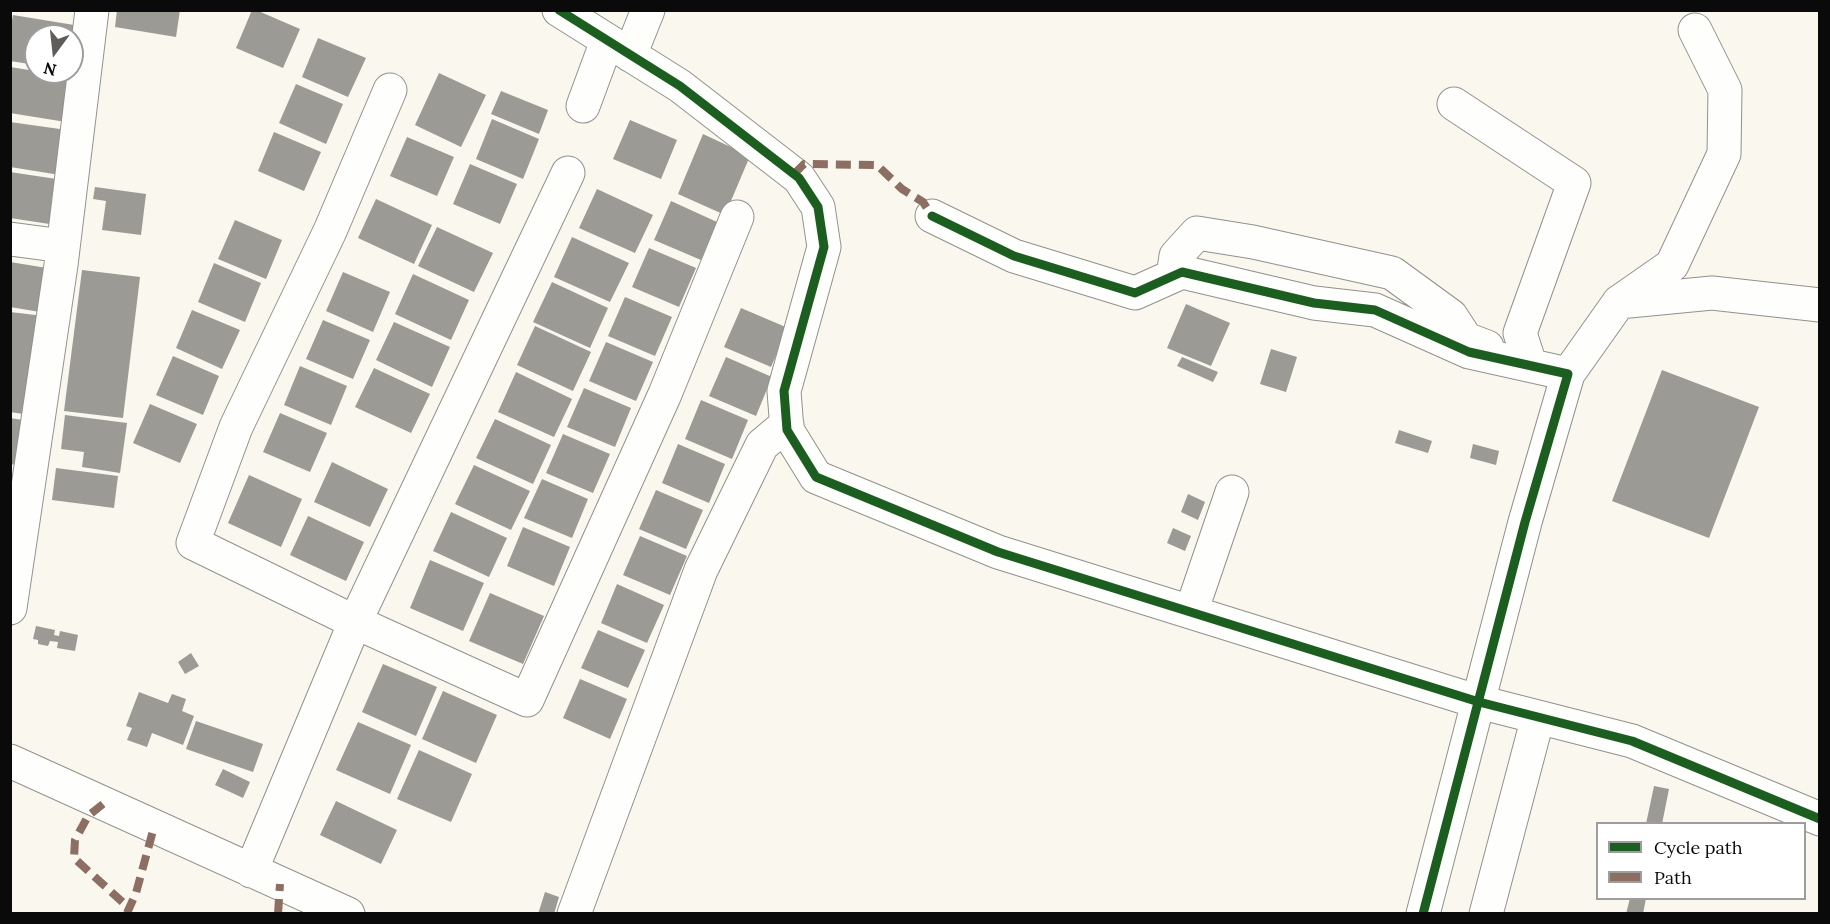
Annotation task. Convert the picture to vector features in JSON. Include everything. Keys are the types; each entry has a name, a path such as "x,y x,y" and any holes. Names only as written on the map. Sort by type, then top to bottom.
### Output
{"street":[{"path":"10,608 63,246 92,10"},
{"path":"559,10 680,86 799,178 818,207 824,247 784,391 787,430 816,477 998,552 1479,702 1632,741 1820,819"},
{"path":"583,106 618,48 648,10"},
{"path":"1423,914 1525,522 1568,374 1619,302 1672,265 1724,154 1725,90 1695,30"},
{"path":"390,90 330,231 236,427 193,543 355,622 527,700 664,394 736,217"},
{"path":"1173,276 1176,256 1197,233 1253,242 1392,273 1451,316 1466,339 1529,361 1520,333 1574,183 1454,104"},
{"path":"251,871 355,622 568,173"},
{"path":"932,216 1014,256 1135,293 1182,272 1314,303 1375,310 1469,351 1568,374"},
{"path":"10,239 63,246"},
{"path":"1619,302 1712,293 1820,305"},
{"path":"574,914 701,570 762,446 787,424"},
{"path":"1191,612 1232,492"},
{"path":"1486,914 1538,717"},
{"path":"10,761 348,914"}],"building":[{"path":"117,10 180,10 176,37 115,27"},
{"path":"252,10 300,29 283,68 236,48"},
{"path":"13,15 68,24 24,24 24,63 10,61 10,32"},
{"path":"318,38 366,58 348,97 302,77"},
{"path":"10,67 24,69 24,84 72,84 66,122 10,113"},
{"path":"439,73 486,95 461,147 415,125"},
{"path":"296,84 343,104 326,144 279,123"},
{"path":"501,91 548,110 539,134 491,114"},
{"path":"492,119 539,139 523,179 476,159"},
{"path":"630,120 677,140 661,179 613,159"},
{"path":"10,122 67,130 60,175 10,167"},
{"path":"274,132 321,152 304,191 258,171"},
{"path":"703,134 750,156 725,215 678,194"},
{"path":"407,137 454,157 437,196 390,176"},
{"path":"470,164 517,184 500,224 453,204"},
{"path":"10,172 63,180 56,225 10,218"},
{"path":"95,187 146,194 141,235 102,230 106,201 93,199"},
{"path":"597,189 653,215 635,253 579,228"},
{"path":"376,199 432,225 414,264 358,238"},
{"path":"671,201 717,222 701,260 654,240"},
{"path":"235,220 282,240 266,279 218,259"},
{"path":"437,227 493,253 474,292 418,266"},
{"path":"572,237 629,263 610,302 554,277"},
{"path":"649,248 696,268 679,307 632,287"},
{"path":"10,262 53,269 46,313 10,307"},
{"path":"214,263 261,283 245,322 198,302"},
{"path":"82,270 140,277 123,418 64,411"},
{"path":"343,272 390,292 373,332 326,311"},
{"path":"413,274 469,300 451,340 395,314"},
{"path":"552,282 608,308 590,348 533,322"},
{"path":"625,297 672,317 655,356 608,336"},
{"path":"1186,304 1230,323 1211,366 1167,348"},
{"path":"741,308 788,328 771,367 724,347"},
{"path":"192,310 240,330 222,369 176,348"},
{"path":"10,312 44,316 30,415 10,412"},
{"path":"323,320 370,340 353,379 306,359"},
{"path":"394,322 450,347 432,387 376,360"},
{"path":"535,326 591,352 573,391 517,365"},
{"path":"606,342 653,362 636,401 589,381"},
{"path":"1271,349 1297,357 1286,392 1260,384"},
{"path":"173,356 219,376 203,415 156,395"},
{"path":"726,357 772,377 756,416 709,396"},
{"path":"1182,357 1218,372 1213,382 1177,366"},
{"path":"300,366 347,386 331,425 284,405"},
{"path":"374,368 430,394 411,433 355,407"},
{"path":"1662,370 1759,407 1709,538 1612,501"},
{"path":"516,372 572,399 554,437 498,412"},
{"path":"584,388 631,408 615,447 567,427"},
{"path":"701,400 748,420 732,459 685,439"},
{"path":"150,404 197,424 180,463 133,443"},
{"path":"280,413 327,433 310,472 263,452"},
{"path":"65,415 127,423 120,473 82,467 84,452 61,449"},
{"path":"10,418 29,421 21,466 10,464"},
{"path":"495,419 551,445 533,484 476,458"},
{"path":"1399,430 1432,441 1428,453 1395,443"},
{"path":"563,434 610,454 593,493 546,473"},
{"path":"678,444 725,464 709,503 662,483"},
{"path":"1473,444 1499,451 1496,465 1470,458"},
{"path":"332,462 388,489 370,527 314,502"},
{"path":"474,465 530,491 511,530 455,504"},
{"path":"56,468 118,476 114,508 52,500"},
{"path":"249,475 302,499 281,547 228,523"},
{"path":"542,479 588,499 572,538 524,518"},
{"path":"656,490 703,510 686,549 639,529"},
{"path":"1188,494 1205,502 1198,520 1181,512"},
{"path":"451,512 507,538 489,577 433,551"},
{"path":"308,516 364,542 346,581 290,555"},
{"path":"523,527 570,547 554,586 507,566"},
{"path":"1173,528 1191,536 1185,551 1167,543"},
{"path":"640,536 687,556 670,595 623,575"},
{"path":"430,560 484,583 463,631 410,608"},
{"path":"617,584 664,605 647,643 601,623"},
{"path":"490,593 544,616 523,664 469,641"},
{"path":"36,626 55,630 54,635 59,636 60,631 78,635 75,651 57,648 58,642 50,641 48,646 38,644 38,640 33,639"},
{"path":"598,630 645,650 628,688 581,668"},
{"path":"191,653 199,666 185,674 178,662"},
{"path":"383,664 437,687 416,736 362,712"},
{"path":"580,679 627,699 610,739 563,718"},
{"path":"443,691 497,715 476,763 422,739"},
{"path":"139,692 168,703 172,694 186,699 182,711 194,716 183,745 152,733 147,747 127,740 132,728 126,726"},
{"path":"196,721 263,744 253,772 186,749"},
{"path":"358,722 411,745 390,794 336,770"},
{"path":"419,750 472,774 451,822 397,799"},
{"path":"223,769 250,782 243,798 215,785"},
{"path":"1654,786 1669,789 1662,822 1646,822"},
{"path":"336,801 397,830 381,864 320,835"},
{"path":"545,892 559,897 554,914 538,914"},
{"path":"1630,900 1646,900 1643,914 1626,914"}],"marked path":[{"path":"794,174 804,164 877,165 902,189 923,202 932,216"},
{"path":"103,804 88,816 75,840 74,858 129,908"},
{"path":"127,913 136,893 154,827"},
{"path":"278,914 280,884"}],"cycle path":[{"path":"559,10 680,86 799,178 818,207 824,247 784,391 787,430 816,477 998,552 1479,702 1632,741 1820,819"},
{"path":"932,216 1014,256 1135,293 1182,272 1314,303 1375,310 1469,352 1568,374 1525,522 1423,914"}]}
